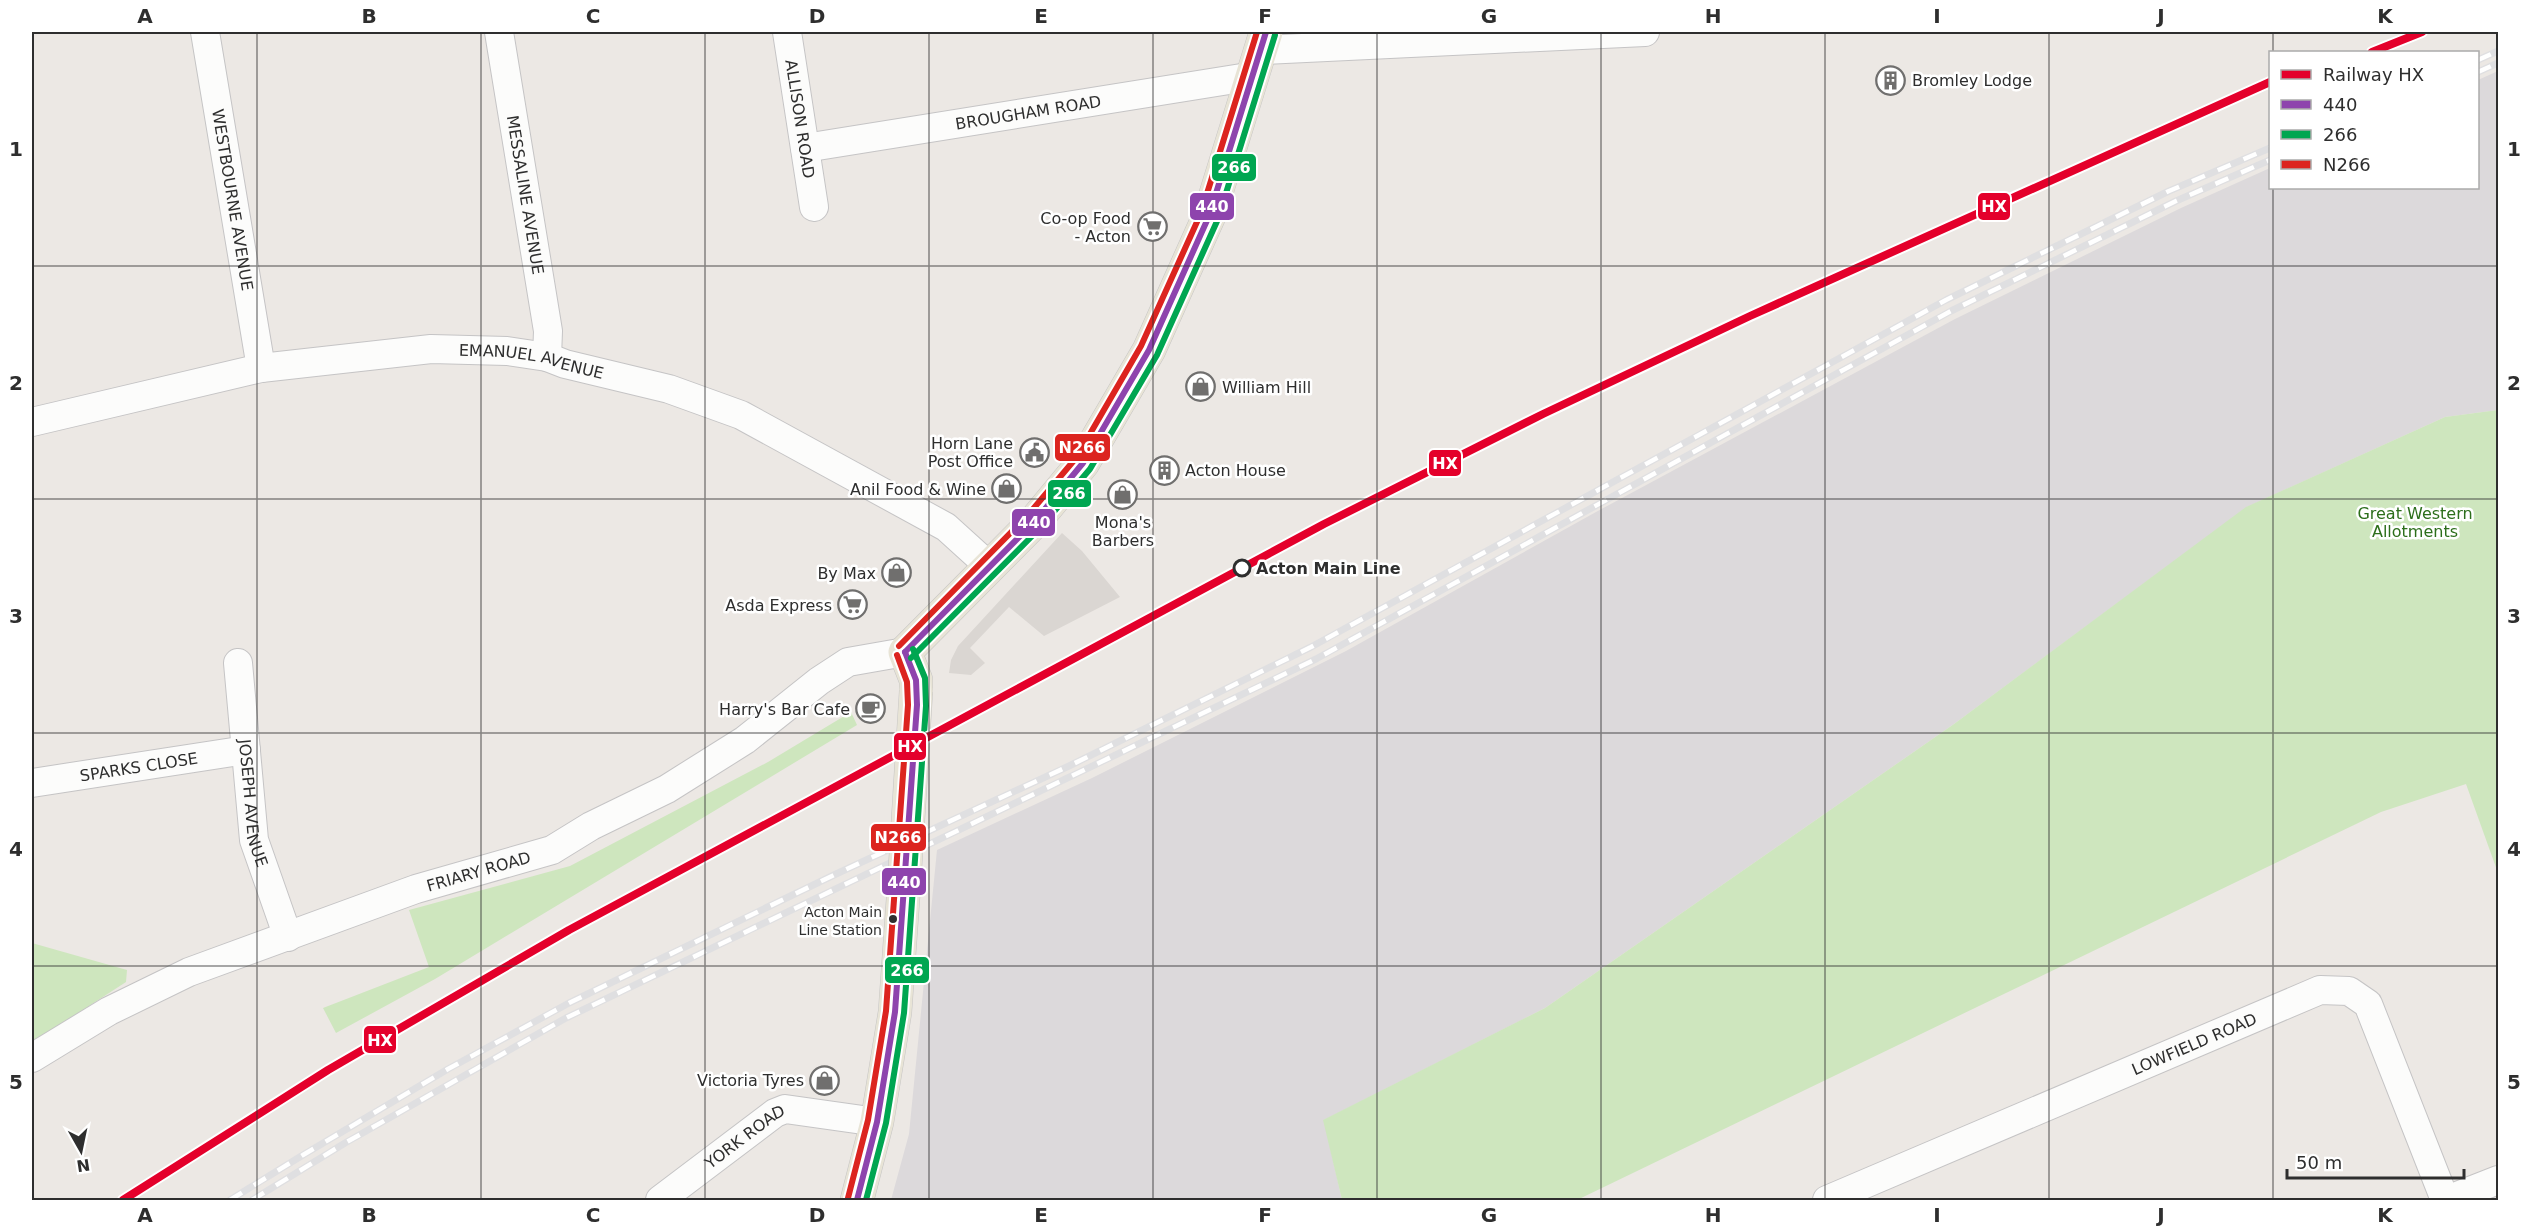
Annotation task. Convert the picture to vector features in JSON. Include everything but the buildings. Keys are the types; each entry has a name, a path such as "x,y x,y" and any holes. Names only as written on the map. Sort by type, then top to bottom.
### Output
{"main road":[{"path":"857,1200 877,1122 895,1012 916,691 916,680 904,652 1035,521 1083,463 1149,350 1209,216 1261,52"}],"street":[{"name":"WESTBOURNE AVENUE","path":"205,32 261,368"},
{"name":"MESSALINE AVENUE","path":"499,32 548,331 547,357"},
{"name":"ALLISON ROAD","path":"787,32 814,207"},
{"name":"BROUGHAM ROAD","path":"805,148 1261,52 1645,32"},
{"name":"EMANUEL AVENUE","path":"32,422 261,368 431,350 507,351 547,357 565,364 669,389 741,415 946,527 988,566"},
{"name":"FRIARY ROAD","path":"32,1058 109,1011 189,972 416,889 552,850 591,826 667,789 745,740 819,681 848,662 904,652"},
{"name":"JOSEPH AVENUE","path":"238,663 254,840 288,937"},
{"name":"SPARKS CLOSE","path":"32,783 246,750"},
{"name":"LOWFIELD ROAD","path":"1827,1200 2320,990 2349,991 2368,1004 2446,1200"},
{"name":"YORK ROAD","path":"660,1200 776,1113 785,1109 877,1122"},
{"path":"2446,1200 2499,1180"}],"shaded area":[{"path":"2498,71 2498,410 2445,417 2247,507 1954,724 1545,1008 1324,1120 1342,1200 891,1200 909,1134 937,850 1092,778 1346,651 1596,512 1955,319 2181,208 2269,168 2269,189 2479,189 2479,80"},
{"path":"1062,533 1082,551 1120,597 1044,636 1009,607 970,648 985,663 971,675 949,673 951,660 958,646"}],"green space":[{"name":"Great Western Allotments","path":"2498,410 2498,873 2466,784 2381,812 1577,1200 1342,1200 1323,1120 1545,1008 1954,724 2246,507 2445,417"},
{"path":"851,712 857,725 435,979 336,1033 323,1008 429,967 409,910 570,866 768,762"},
{"path":"32,943 127,970 126,982 32,1043"}],"railway":[{"path":"2479,60 2498,51"},
{"path":"2479,72 2498,63"},
{"path":"230,1200 448,1069 569,1003 836,874 1069,766 1311,647 1946,300 2169,191 2269,148"},
{"path":"252,1200 345,1143 566,1018 1316,659 1951,311 2176,201 2269,160"}],"rail line":[{"name":"HX","path":"2374,51 2422,32"},
{"name":"HX","path":"123,1200 328,1070 569,930 1324,524 1543,414 1750,316 2269,82"}],"transit line":[{"name":"N266","path":"899,646 1028,515 1076,458 1141,346 1201,213 1257,32"},
{"name":"440","path":"905,652 1035,521 1083,463 1149,350 1209,216 1266,32"},
{"name":"266","path":"911,658 1041,527 1090,469 1157,355 1218,219 1275,35"},
{"name":"266","path":"866,1200 886,1123 904,1013 926,706 925,678 913,649"},
{"name":"440","path":"857,1200 877,1122 895,1012 917,705 916,680 905,652"},
{"name":"N266","path":"848,1198 868,1120 886,1011 908,705 907,682 897,655"}],"place":[{"name":"Bromley Lodge","path":"1891,80"},
{"name":"Co-op Food - Acton","path":"1152,227"},
{"name":"William Hill","path":"1201,387"},
{"name":"Horn Lane Post Office","path":"1034,452"},
{"name":"Acton House","path":"1164,470"},
{"name":"Anil Food & Wine","path":"1007,489"},
{"name":"Mona's Barbers","path":"1123,494"},
{"name":"Acton Main Line","path":"1242,568"},
{"name":"By Max","path":"897,573"},
{"name":"Asda Express","path":"853,605"},
{"name":"Harry's Bar Cafe","path":"871,709"},
{"name":"Acton Main Line Station","path":"893,919"},
{"name":"Victoria Tyres","path":"825,1080"}]}
